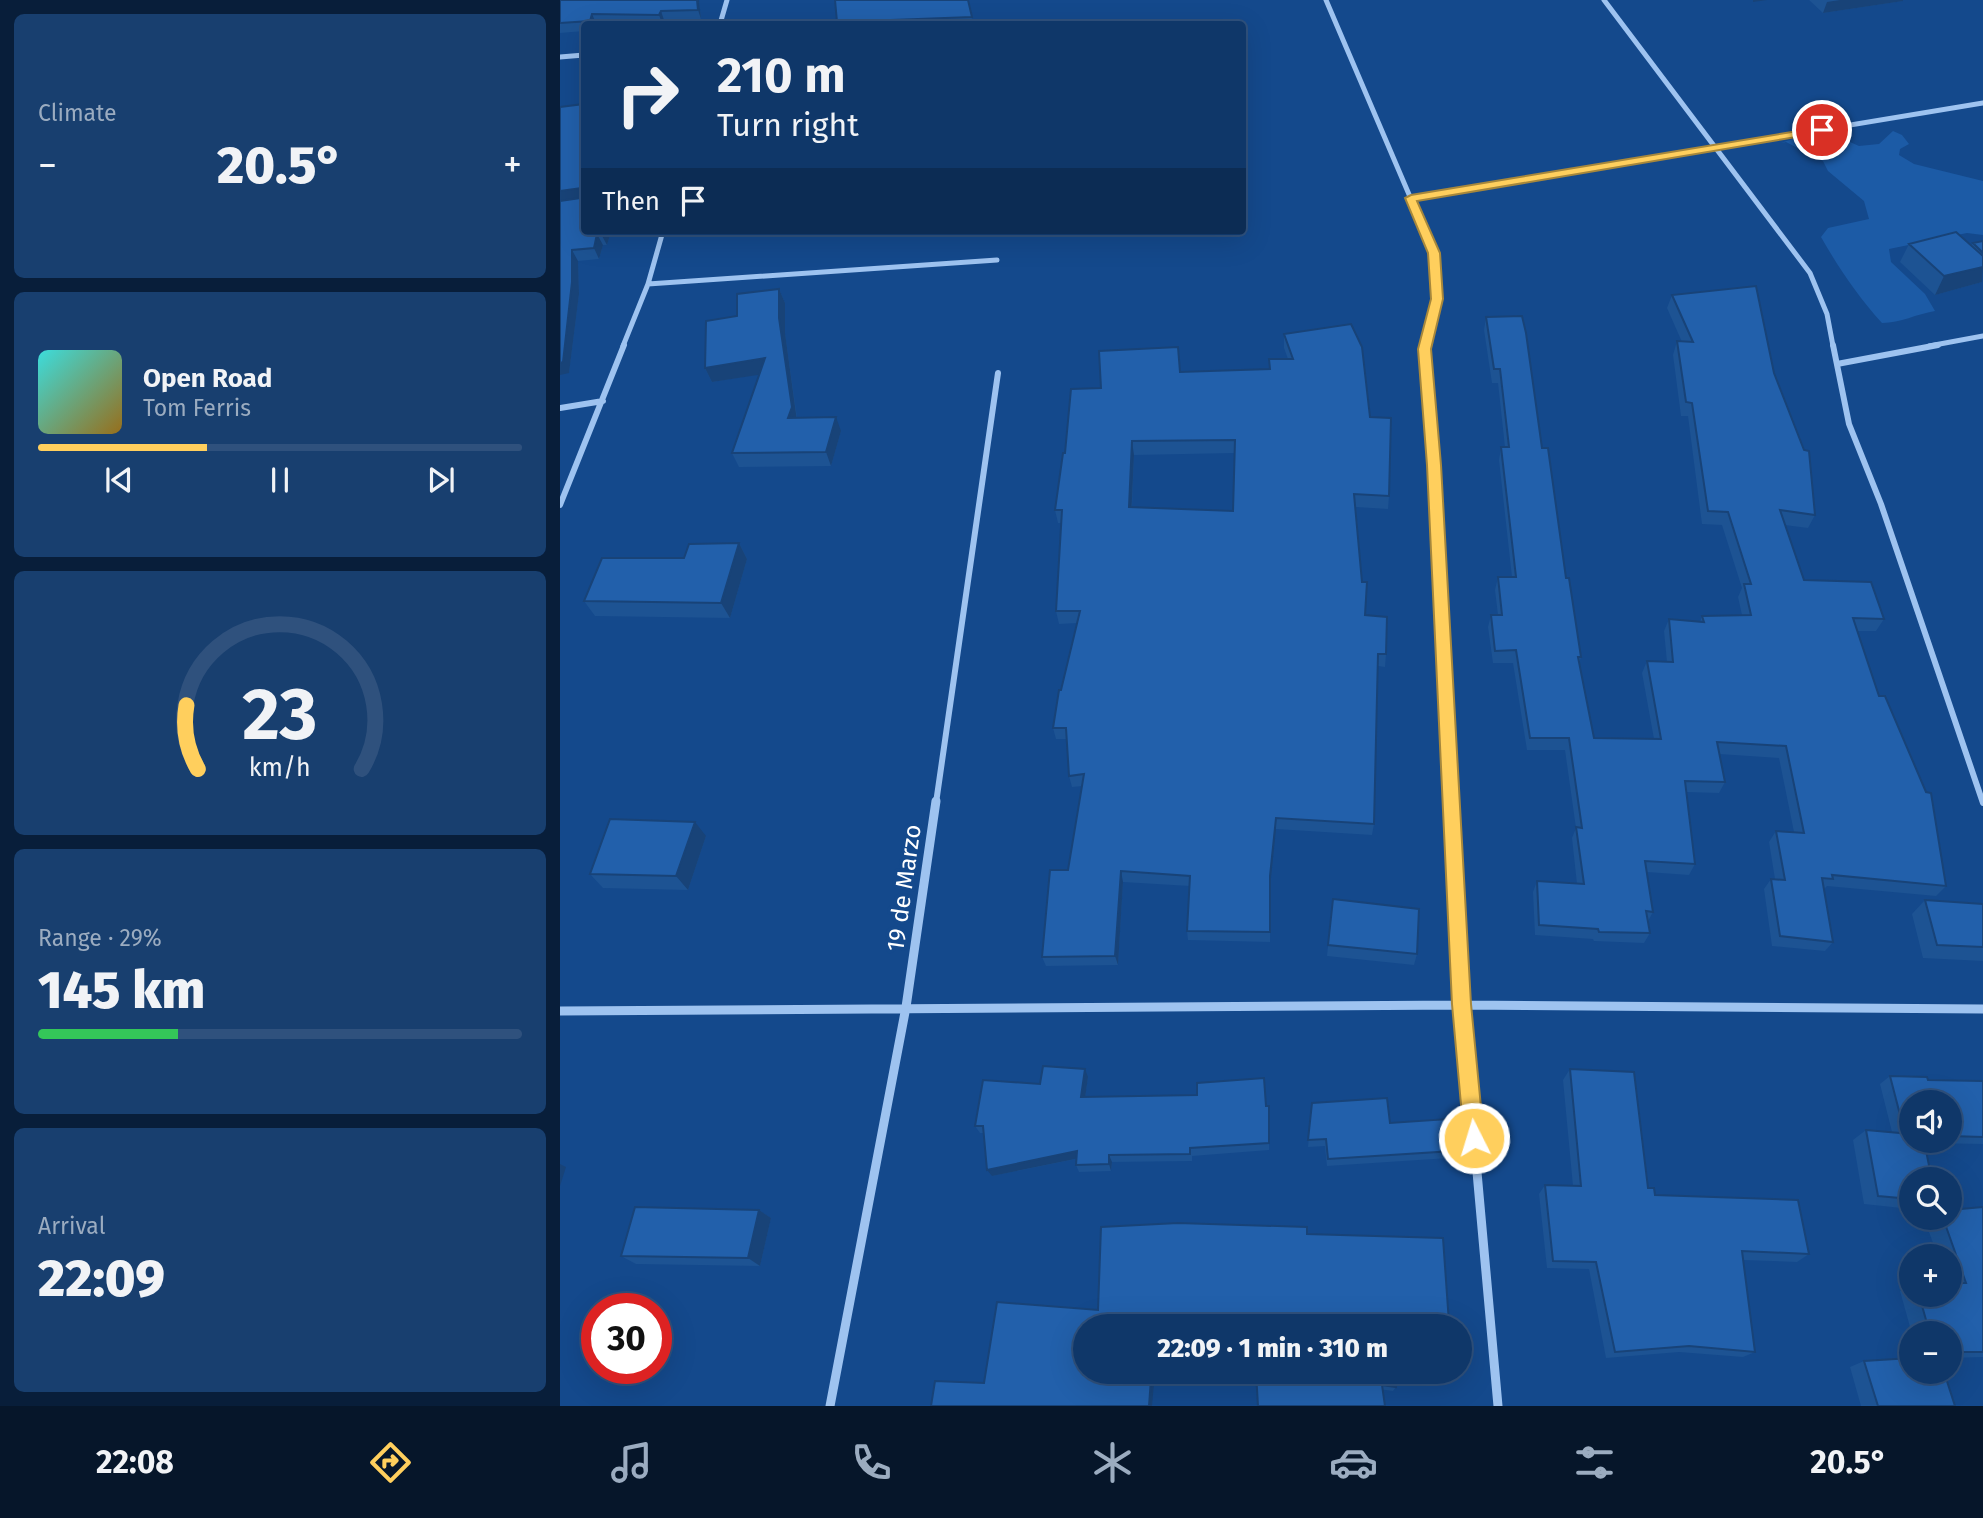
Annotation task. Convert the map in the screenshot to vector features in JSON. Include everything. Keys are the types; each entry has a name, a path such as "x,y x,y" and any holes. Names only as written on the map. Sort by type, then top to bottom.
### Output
{"street":[{"path":"721,21 727,0"},
{"path":"1326,0 1434,253 1437,299 1424,349 1434,465 1462,1004 1498,1406"},
{"path":"1604,0 1810,273 1827,314 1849,424 1881,504 1983,803"},
{"path":"560,57 581,54"},
{"path":"1411,198 1983,103"},
{"path":"560,505 648,284 662,235"},
{"path":"648,284 997,260"},
{"path":"1836,364 1983,336"},
{"name":"19 de Marzo","path":"830,1406 906,1007 998,373"},
{"path":"560,408 603,401"},
{"path":"560,1011 1462,1004 1983,1009"}],"shaded area":[{"path":"1825,131 1859,146 1879,144 1893,131 1902,135 1909,144 1900,149 1899,155 1914,164 1983,181 1983,235 1967,233 1889,249 1891,262 1925,294 1935,311 1896,322 1882,323 1857,293 1821,237 1828,228 1869,219 1864,201 1828,171 1823,161 1786,142 1781,143 1812,132"}],"building":[{"path":"560,0 697,0 698,10 661,11 659,15 592,14 590,21 560,23"},
{"path":"835,0 968,0 972,17 864,21 837,21"},
{"path":"581,104 581,188 560,191 560,107"},
{"path":"580,198 581,235 597,235 594,248 572,250 572,282 563,362 560,363 560,201"},
{"path":"1956,232 1983,256 1983,267 1944,276 1909,244"},
{"path":"1983,241 1983,253 1973,243"},
{"path":"1756,286 1774,373 1804,450 1809,451 1815,515 1780,510 1804,580 1871,582 1884,619 1853,618 1879,696 1885,696 1926,792 1931,793 1946,886 1832,875 1833,879 1822,878 1833,942 1780,936 1771,879 1785,880 1776,831 1804,833 1786,746 1717,742 1725,782 1685,781 1695,864 1645,861 1653,912 1646,911 1650,933 1599,932 1598,929 1539,925 1537,881 1584,884 1576,827 1582,828 1569,738 1530,738 1516,650 1495,651 1491,615 1502,615 1498,577 1516,577 1501,447 1509,447 1500,369 1494,369 1486,317 1522,316 1542,448 1548,448 1566,578 1569,578 1581,657 1578,657 1594,738 1661,739 1647,661 1673,662 1669,619 1704,622 1702,616 1751,615 1744,584 1751,584 1728,512 1708,511 1692,403 1686,402 1677,341 1693,342 1672,295"},
{"path":"779,289 779,318 792,407 788,418 836,417 826,452 732,453 765,358 705,368 706,321 737,316 737,294"},
{"path":"1351,324 1362,347 1370,417 1391,418 1389,496 1354,494 1362,582 1367,582 1365,615 1387,617 1386,654 1378,654 1374,824 1276,818 1270,876 1270,932 1187,931 1190,876 1121,871 1115,956 1042,957 1050,870 1068,870 1084,774 1069,776 1066,728 1053,728 1059,690 1080,611 1056,611 1062,510 1055,510 1065,453 1071,389 1101,388 1099,351 1178,347 1180,372 1270,369 1269,359 1293,359 1284,334","holes":["1235,440 1233,511 1129,507 1132,441"]},
{"path":"739,543 721,603 584,601 602,558 684,558 689,544"},
{"path":"610,819 695,822 676,876 590,874"},
{"path":"1333,899 1419,909 1417,954 1328,945"},
{"path":"1925,900 1983,904 1983,947 1937,945"},
{"path":"1043,1066 1085,1069 1081,1097 1197,1095 1197,1083 1264,1078 1266,1106 1269,1106 1269,1143 1190,1148 1190,1154 1109,1155 1109,1164 1076,1165 1077,1151 987,1170 983,1126 975,1126 983,1080 1040,1084"},
{"path":"1570,1069 1634,1072 1648,1188 1654,1188 1655,1195 1798,1200 1809,1254 1742,1251 1755,1352 1689,1346 1615,1352 1596,1262 1553,1261 1545,1185 1581,1186"},
{"path":"1890,1076 1983,1081 1983,1137 1962,1136 1962,1090 1899,1090 1899,1111"},
{"path":"1387,1098 1390,1123 1448,1119 1453,1151 1328,1159 1326,1139 1308,1140 1312,1103"},
{"path":"1866,1130 1899,1133 1899,1153 1926,1153 1929,1167 1899,1167 1899,1198 1878,1196"},
{"path":"635,1207 759,1210 748,1258 621,1256"},
{"path":"1983,1207 1983,1352 1962,1352 1962,1321 1926,1321 1922,1307 1962,1307 1962,1283 1966,1283 1962,1272 1962,1244 1952,1244 1947,1230 1962,1230 1962,1209"},
{"path":"1178,1223 1307,1227 1307,1234 1443,1238 1448,1314 1073,1314 1073,1384 1151,1384 1149,1406 931,1406 935,1381 984,1383 997,1302 1098,1310 1101,1227"},
{"path":"1899,1359 1899,1384 1948,1384 1955,1406 1878,1406 1864,1361"},
{"path":"1257,1384 1396,1384 1396,1387 1382,1385 1385,1406 1258,1406"}],"route":[{"path":"1474,1138 1462,1004 1434,465 1424,349 1437,299 1434,253 1411,198 1822,130"}]}
